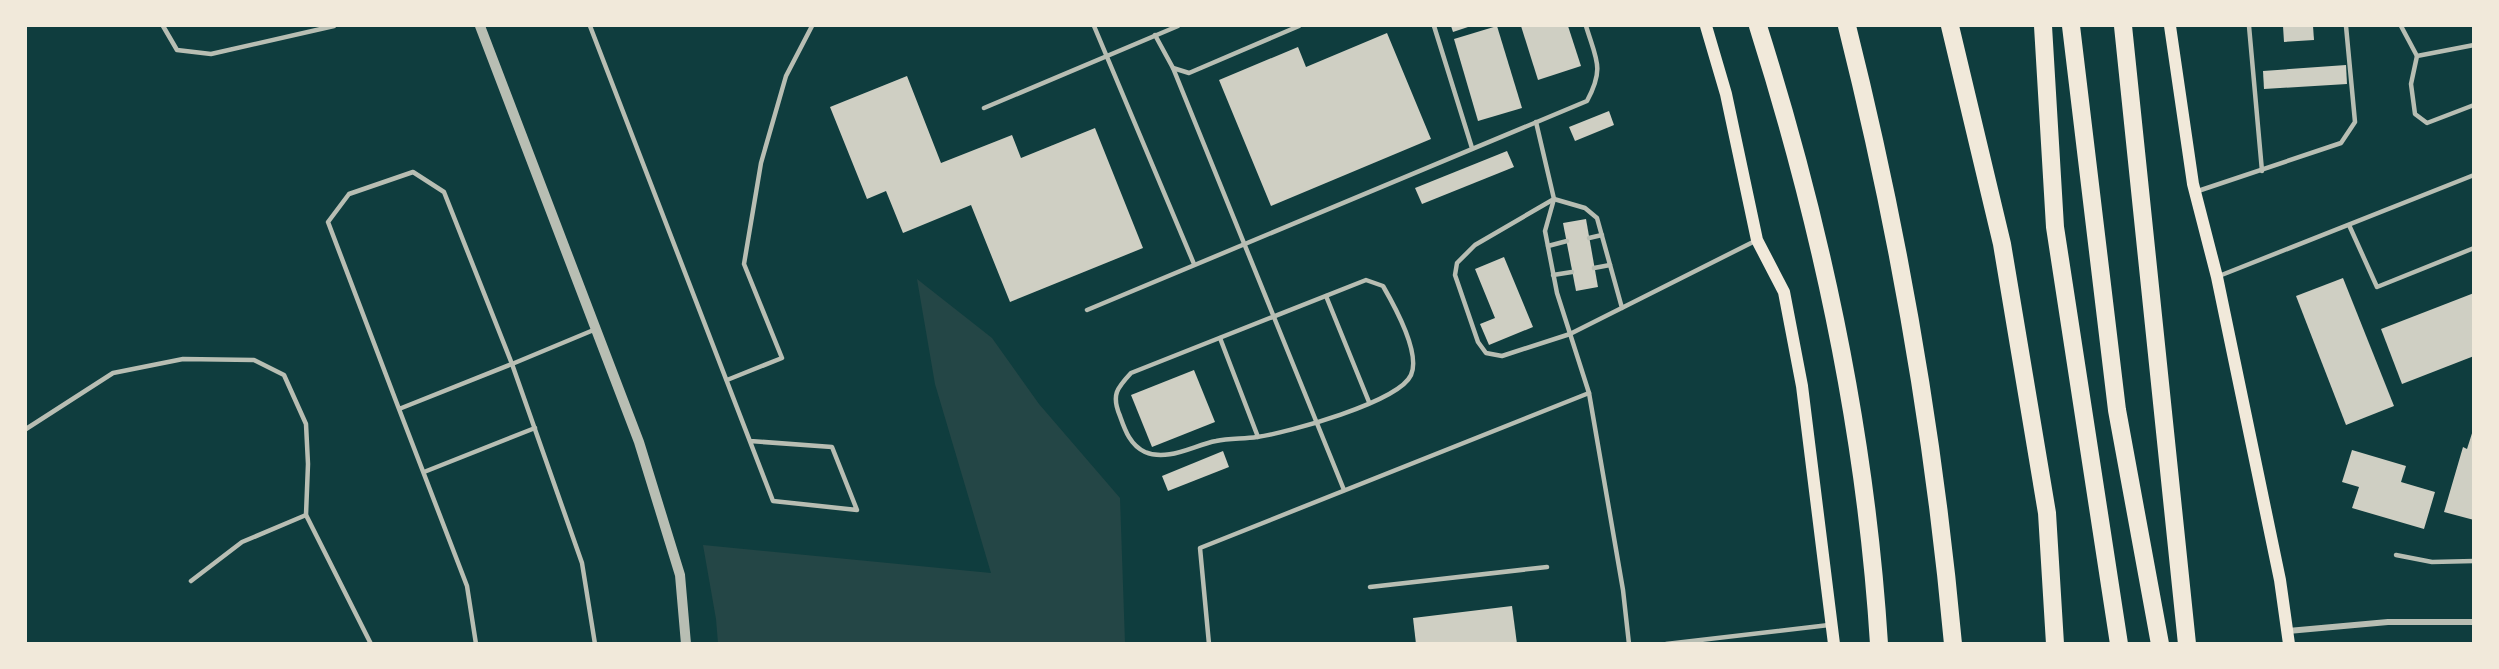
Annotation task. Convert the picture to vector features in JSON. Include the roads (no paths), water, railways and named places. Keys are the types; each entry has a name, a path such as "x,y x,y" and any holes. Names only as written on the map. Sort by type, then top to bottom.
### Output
{"highway":[{"path":"1758,26 1804,186 1843,366 1862,481 1880,644"},
{"path":"1847,26 1893,219 1916,346 1938,500 1953,644"},
{"path":"1950,26 2002,244 2047,513 2055,644"},
{"path":"2043,26 2055,227 2119,644"},
{"path":"2071,26 2117,410 2160,644"},
{"path":"2123,26 2187,644"}],"main road":[{"path":"1706,26 1726,94 1757,240 1784,292 1802,386 1834,644"},
{"path":"2170,26 2195,192 2217,277 2280,580 2288,637"}],"street":[{"path":"480,26 639,442 680,575 686,644"},
{"path":"2288,637 2388,622 2474,622"}],"lane":[{"path":"163,26 177,50 211,54 334,26"},
{"path":"590,26 773,501 857,510 832,447 750,441"},
{"path":"727,380 782,358 744,264 761,164 786,76 812,26"},
{"path":"1094,26 1194,264"},
{"path":"984,108 1106,54 1178,26"},
{"path":"1173,68 1189,73 1299,26"},
{"path":"1434,26 1472,148"},
{"path":"1087,310 1587,100 1598,80 1596,60 1586,26"},
{"path":"2249,26 2262,171"},
{"path":"2195,192 2341,143 2355,122 2346,26"},
{"path":"2401,26 2417,56 2411,84 2415,114 2427,123 2474,105"},
{"path":"1155,34 1173,68 1344,490"},
{"path":"2417,56 2474,45"},
{"path":"1536,122 1554,199 1545,231 1553,275 1589,393 1623,590 1629,644"},
{"path":"476,644 467,586 328,222 349,194 413,172 444,192 512,364 582,563 595,644"},
{"path":"2217,277 2474,176"},
{"path":"1622,308 1597,218 1585,208 1554,199 1475,245 1457,262 1455,275 1478,342 1486,353 1502,356 1570,334 1622,308 1757,240"},
{"path":"2349,225 2377,287 2474,248"},
{"path":"1589,238 1602,235"},
{"path":"1548,246 1567,242"},
{"path":"1594,268 1610,265"},
{"path":"1553,275 1572,272"},
{"path":"1366,280 1383,286 1394,303 1415,358 1411,376 1395,391 1317,424 1258,437 1217,441 1162,456 1144,452 1128,438 1114,401 1116,389 1131,373 1326,296 1366,280"},
{"path":"1326,296 1369,402"},
{"path":"399,409 596,329"},
{"path":"1220,338 1258,437"},
{"path":"26,429 113,373 183,358 254,360 284,375 306,424 308,464 306,515 370,644"},
{"path":"1209,644 1200,549 1589,393"},
{"path":"424,472 535,428"},
{"path":"191,581 242,542 306,515"},
{"path":"2396,555 2432,562 2474,561"},
{"path":"1370,587 1547,567"},
{"path":"1666,644 1832,624"}]}
